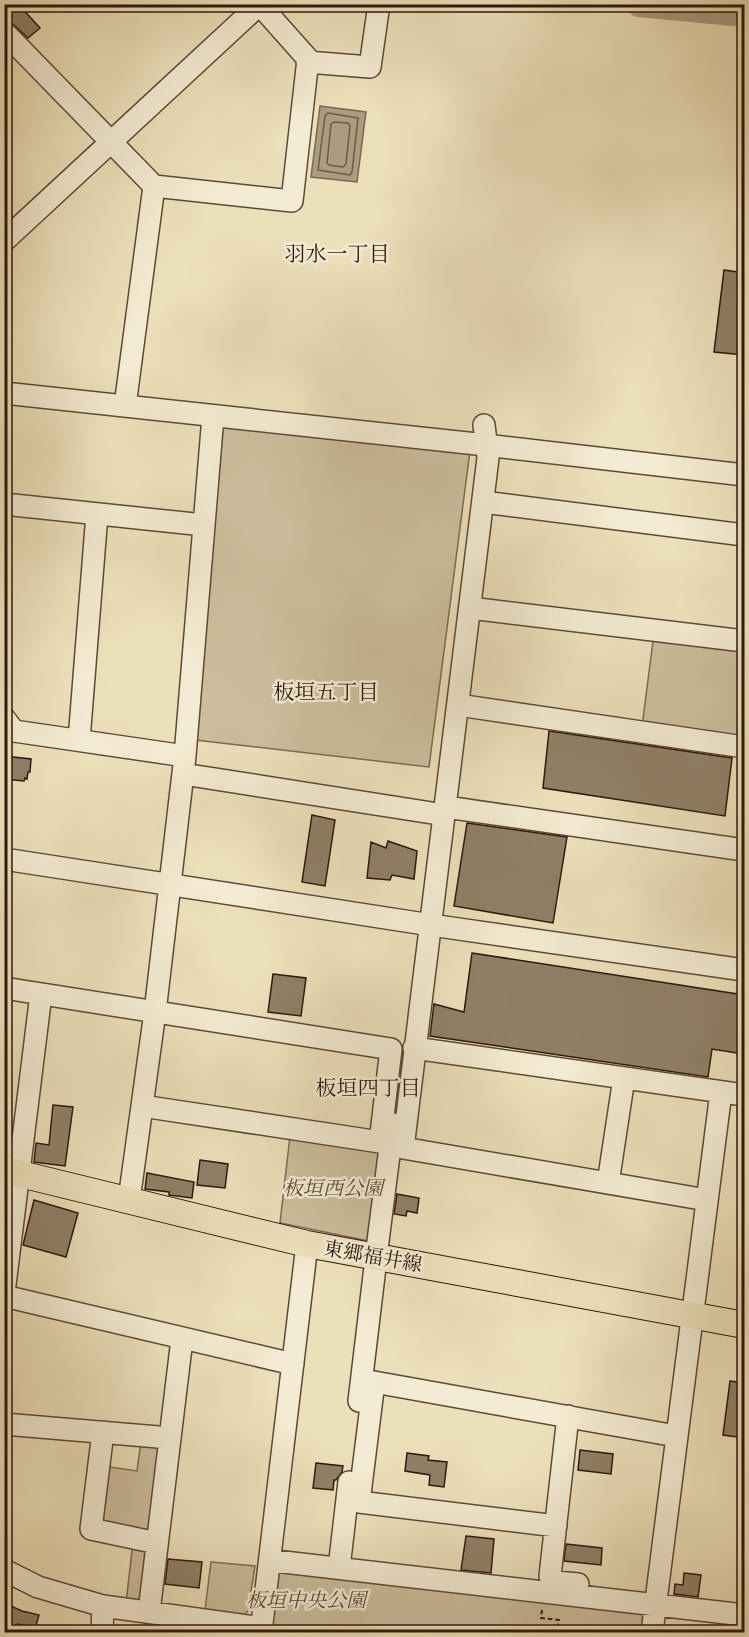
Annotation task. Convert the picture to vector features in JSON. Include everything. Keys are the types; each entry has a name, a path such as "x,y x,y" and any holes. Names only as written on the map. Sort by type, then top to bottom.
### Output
{"main road":[{"name":"東郷福井線","path":"12,1172 307,1244 744,1324"}],"street":[{"path":"307,62 370,67 379,4"},
{"path":"4,32 112,142 154,186 292,201 308,59 260,5 112,142 4,241"},
{"path":"125,406 154,186"},
{"path":"4,393 213,416 483,438 744,475"},
{"path":"129,1200 155,1012 184,765 213,416"},
{"path":"439,810 458,705 483,502 488,458 483,438"},
{"path":"339,1568 376,1258 425,924 483,438"},
{"path":"483,502 744,535"},
{"path":"4,504 204,525"},
{"path":"79,741 97,513"},
{"path":"470,608 744,641"},
{"path":"458,705 744,747"},
{"path":"4,718 14,731 79,741 184,765 439,810 744,850"},
{"path":"4,858 425,924 744,970"},
{"path":"425,924 403,1148 707,1200"},
{"path":"4,988 391,1049 380,1142 142,1106"},
{"path":"41,994 12,1172 4,1294 182,1339 293,1364"},
{"path":"414,1048 744,1095"},
{"path":"608,1183 624,1078"},
{"path":"652,1632 721,1092"},
{"path":"4,1570 38,1587 104,1606 262,1630 307,1244"},
{"path":"149,1612 182,1339"},
{"path":"556,1526 359,1502 374,1382 676,1436"},
{"path":"568,1416 549,1576 555,1582 744,1615"},
{"path":"4,1424 170,1438"},
{"path":"103,1432 91,1530 157,1544"},
{"path":"275,1561 543,1592 656,1599"},
{"path":"102,1632 104,1606"}],"path":[{"path":"543,1592 541,1618 559,1620 557,1632"}],"green space":[{"path":"213,416 471,443 429,767 187,739"},
{"path":"654,633 744,645 744,742 642,727"},
{"name":"板垣西公園","path":"290,1136 385,1150 374,1242 280,1223"},
{"path":"141,1440 164,1443 152,1537 95,1525 103,1466 137,1471"},
{"path":"133,1542 151,1546 143,1606 126,1603"},
{"path":"211,1562 255,1566 248,1611 243,1616 205,1610"},
{"name":"板垣中央公園","path":"278,1565 649,1610 647,1632 269,1632"}],"water":[{"path":"320,106 366,112 357,182 311,177"}],"building":[{"path":"16,4 40,28 28,38 4,16"},
{"path":"724,270 744,273 744,355 714,352"},
{"path":"549,731 732,758 725,816 543,788"},
{"path":"4,756 31,759 27,779 25,778 24,781 4,779"},
{"path":"312,815 335,820 325,886 302,882"},
{"path":"467,823 567,837 553,923 454,906"},
{"path":"388,841 417,851 414,879 392,875 390,880 367,878 371,842 386,848"},
{"path":"472,953 744,995 744,1054 712,1049 708,1077 430,1036 434,1004 464,1012"},
{"path":"273,974 306,978 301,1016 268,1012"},
{"path":"53,1105 73,1107 65,1166 34,1162 36,1143 49,1145"},
{"path":"200,1160 228,1164 225,1188 197,1185"},
{"path":"147,1173 194,1182 192,1198 145,1189"},
{"path":"397,1194 419,1198 417,1213 407,1211 406,1216 394,1214"},
{"path":"34,1200 78,1213 66,1257 23,1245"},
{"path":"730,1381 744,1383 744,1438 723,1435"},
{"path":"580,1450 613,1454 611,1474 578,1470"},
{"path":"407,1453 429,1456 428,1460 447,1462 444,1487 429,1485 430,1475 405,1471"},
{"path":"316,1463 343,1466 342,1472 334,1480 333,1490 313,1488"},
{"path":"466,1536 494,1539 491,1573 461,1570"},
{"path":"566,1544 602,1548 601,1565 564,1561"},
{"path":"168,1559 202,1562 199,1588 165,1584"},
{"path":"684,1573 701,1575 698,1597 674,1594 675,1584 683,1585"},
{"path":"4,1603 39,1615 35,1629 18,1624 16,1632 4,1632"}],"waterway":[{"path":"639,4 744,14"}],"district":[{"name":"羽水一丁目","path":"337,254"},
{"name":"板垣五丁目","path":"326,692"},
{"name":"板垣四丁目","path":"368,1088"}]}
